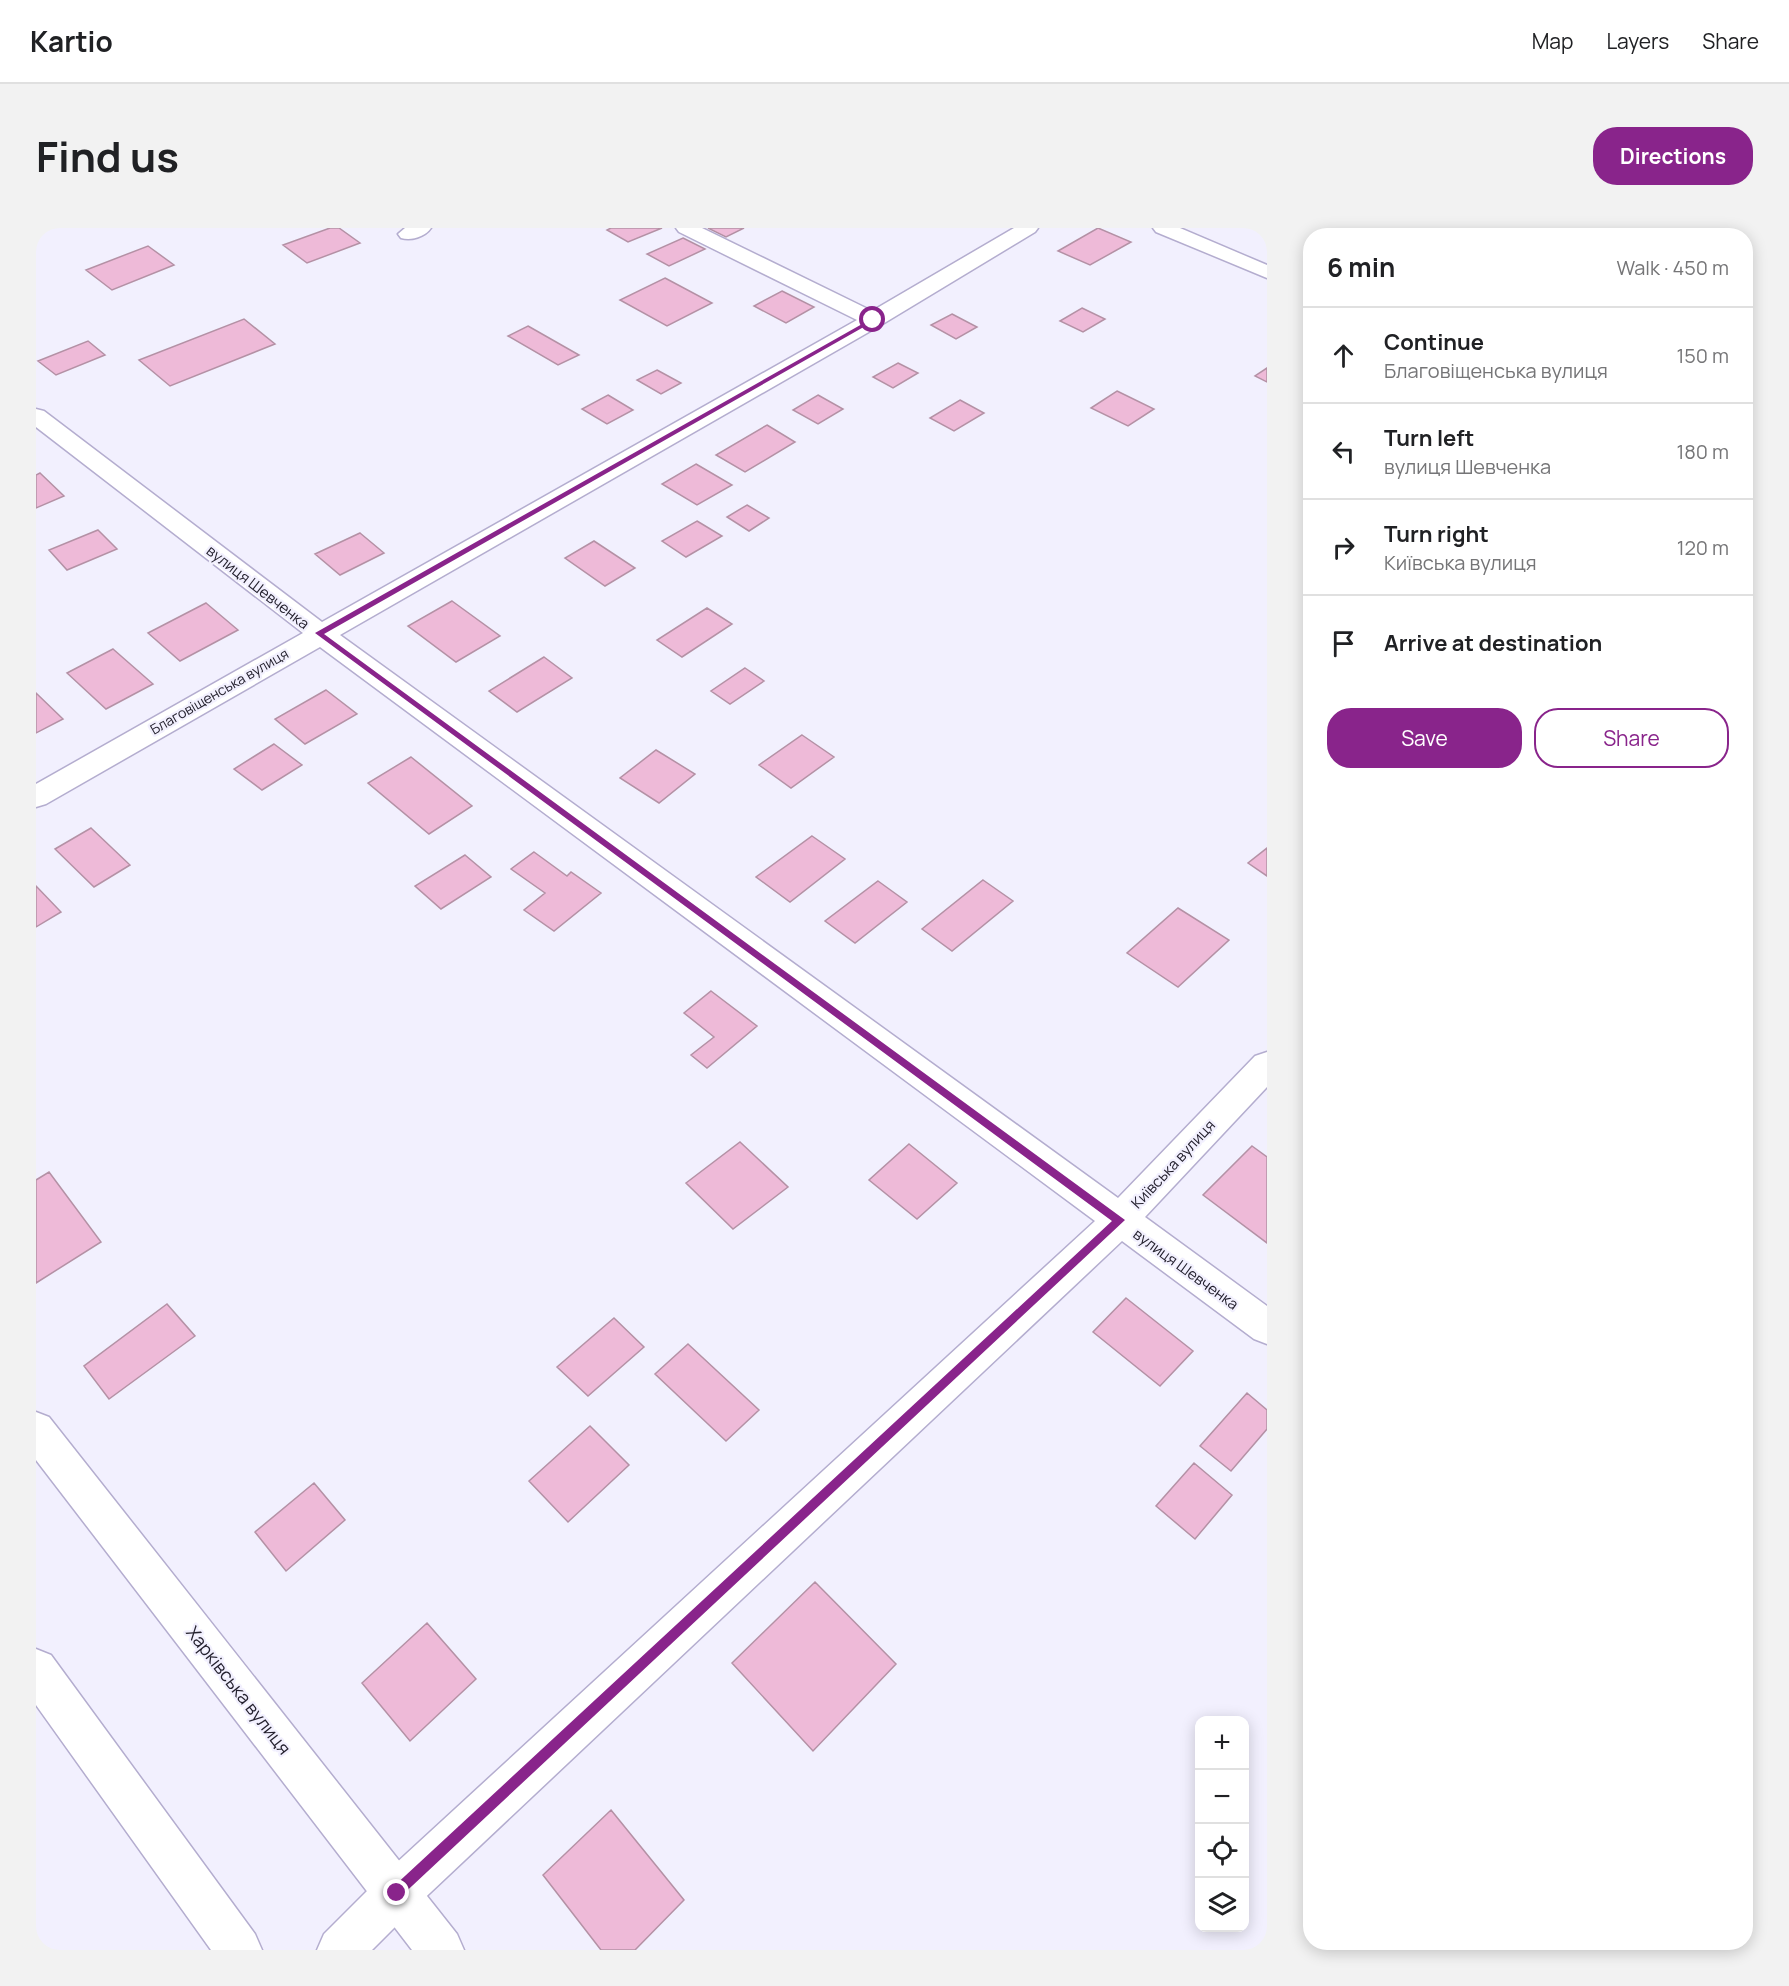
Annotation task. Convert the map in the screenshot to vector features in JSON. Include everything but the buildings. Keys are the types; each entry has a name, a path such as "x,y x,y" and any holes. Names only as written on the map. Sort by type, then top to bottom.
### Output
{"street":[{"path":"686,228 873,320"},
{"name":"Благовіщенська вулиця","path":"36,796 873,320 1028,228"},
{"path":"1162,228 1267,272"},
{"name":"вулиця Шевченка","path":"36,416 319,633 1267,1328"},
{"name":"Київська вулиця","path":"340,1950 397,1893 1120,1220 1267,1065"},
{"name":"Харківська вулиця","path":"36,1430 441,1950"},
{"path":"36,1670 239,1950"}],"route":[{"path":"397,1893 1120,1220 319,633 873,320"}]}
